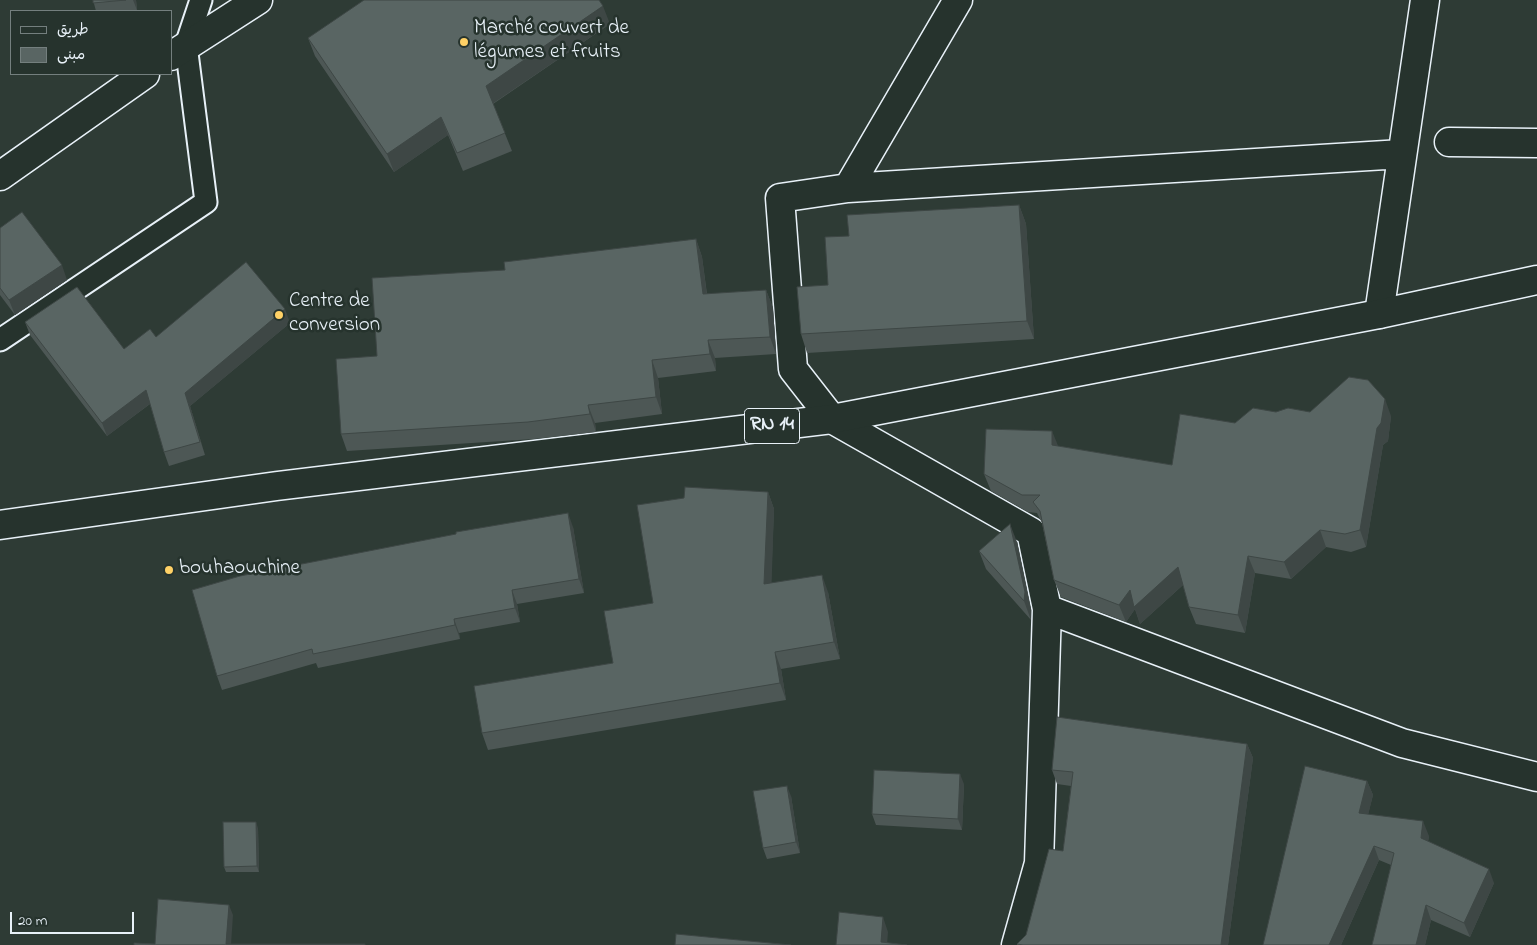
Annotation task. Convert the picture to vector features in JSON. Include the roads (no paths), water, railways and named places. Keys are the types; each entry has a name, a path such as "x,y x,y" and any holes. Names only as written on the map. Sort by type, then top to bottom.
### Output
{"street":[{"path":"179,50 258,0"},
{"path":"848,188 958,0"},
{"path":"1378,314 1425,0"},
{"path":"0,176 145,75"},
{"path":"1449,142 1537,143"},
{"path":"1016,945 1038,863 1047,609 1031,532 832,419 793,369 780,198 848,188 1402,154"},
{"name":"RN 14","path":"0,525 277,486 832,419 1378,314 1537,280"},
{"path":"1047,609 1402,743 1537,777"}],"lane":[{"path":"0,340 206,202 179,50 201,0"}],"place":[{"name":"Marché couvert de légumes et fruits","path":"464,42"},
{"name":"Centre de conversion","path":"279,315"},
{"name":"bouhaouchine","path":"169,570"}]}
